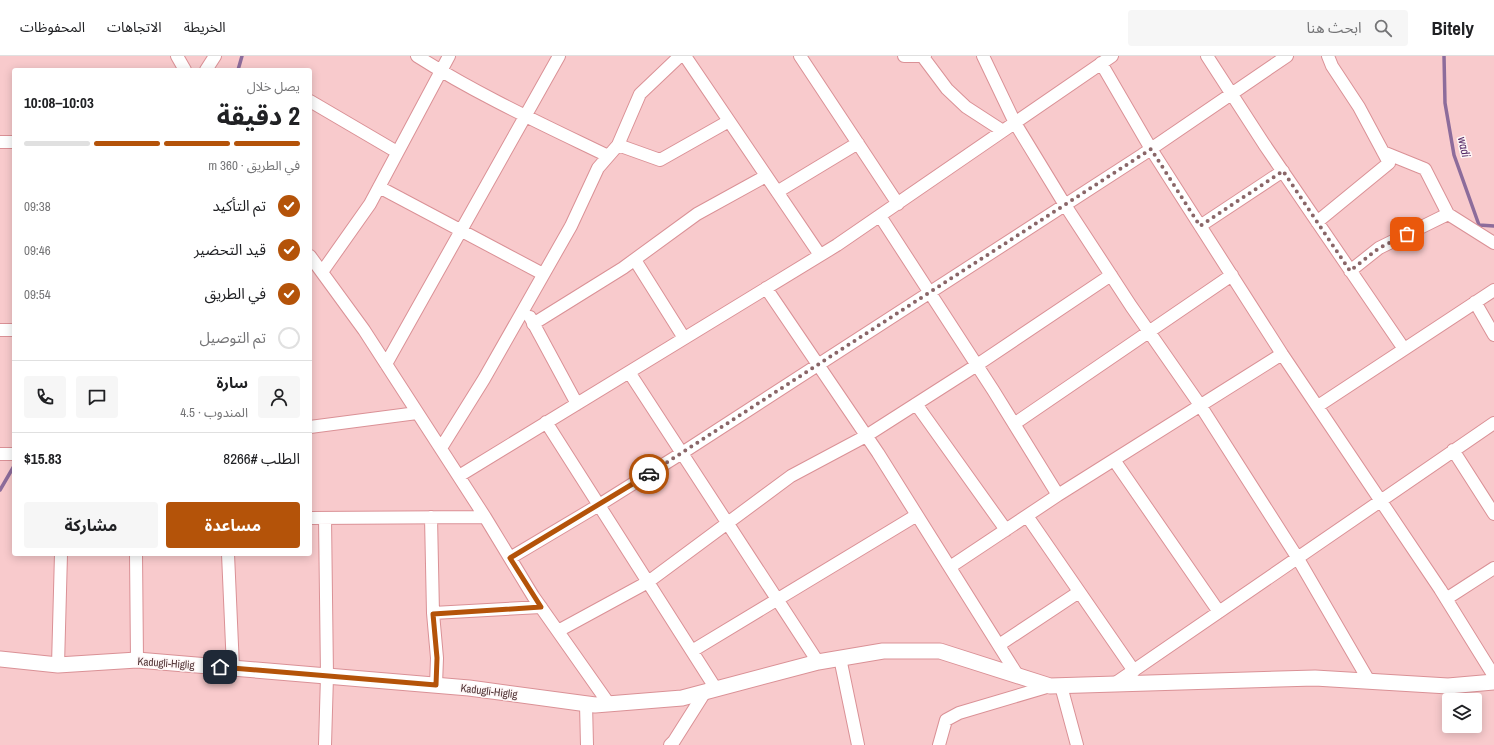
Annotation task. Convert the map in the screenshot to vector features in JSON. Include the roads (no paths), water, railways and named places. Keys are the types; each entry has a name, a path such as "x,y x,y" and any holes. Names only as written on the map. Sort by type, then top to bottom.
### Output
{"street":[{"path":"177,56 184,68"},
{"path":"207,68 214,56"},
{"path":"418,56 441,71 526,116 608,156"},
{"path":"322,272 370,204 449,56"},
{"path":"386,364 559,56"},
{"path":"441,448 484,380 571,226 598,168 618,145 640,94 680,56"},
{"path":"685,56 820,255"},
{"path":"800,56 898,204"},
{"path":"904,56 924,56 947,89 966,107 1003,131"},
{"path":"984,56 1014,123 1065,205 1200,405 1297,557 1369,681"},
{"path":"459,476 820,255 898,204 1112,56"},
{"path":"1207,56 1230,94 1404,349"},
{"path":"510,558 682,454 1151,149 1287,56"},
{"path":"1317,222 1389,163 1359,106 1332,66 1328,56"},
{"path":"1101,63 1151,149 1282,354 1381,499 1494,676"},
{"path":"312,102 397,152"},
{"path":"618,145 660,160 729,121"},
{"path":"0,142 12,142"},
{"path":"777,192 858,143"},
{"path":"1383,152 1425,169 1448,214 1494,243"},
{"path":"1200,226 1283,171"},
{"path":"533,324 635,260 697,214 766,176"},
{"path":"379,187 462,229 543,274"},
{"path":"1350,271 1379,248 1448,214"},
{"path":"880,216 977,365 1058,495"},
{"path":"312,259 386,364 485,516 541,607 558,631 597,704 587,745"},
{"path":"635,260 684,338"},
{"path":"558,631 648,582 791,476 866,436 977,365 1111,275"},
{"path":"1014,424 1232,275"},
{"path":"766,288 866,436 1018,676"},
{"path":"1318,406 1494,290"},
{"path":"1475,302 1494,334"},
{"path":"524,308 577,404"},
{"path":"0,330 12,330"},
{"path":"950,567 1058,495 1282,354"},
{"path":"629,372 818,662"},
{"path":"916,404 1006,530"},
{"path":"312,427 417,413"},
{"path":"546,422 692,651 710,690 670,745"},
{"path":"1114,684 1381,499 1494,423"},
{"path":"1454,450 1494,514"},
{"path":"0,454 12,454"},
{"path":"1114,460 1219,612"},
{"path":"692,651 917,515"},
{"path":"312,518 485,516"},
{"path":"1027,516 1134,671"},
{"path":"431,517 433,614 437,658 436,685"},
{"path":"324,518 327,676 326,745"},
{"path":"58,664 61,556"},
{"path":"136,556 137,660"},
{"path":"228,556 233,668"},
{"path":"1446,599 1494,568"},
{"path":"999,645 1080,592"},
{"path":"433,614 541,607"},
{"name":"Kadugli-Higlig","path":"0,659 58,664 137,660 469,688 597,704 682,698 818,662 883,651 940,651 1018,676 1056,686 1316,678 1448,686 1494,682"},
{"path":"840,658 858,745"},
{"path":"939,745 946,720 959,712 1056,686 1077,745"}],"waterway":[{"path":"239,68 242,56"},
{"name":"wadi","path":"1444,56 1445,103 1454,155 1479,225 1494,226"},
{"path":"0,490 12,469"}]}
